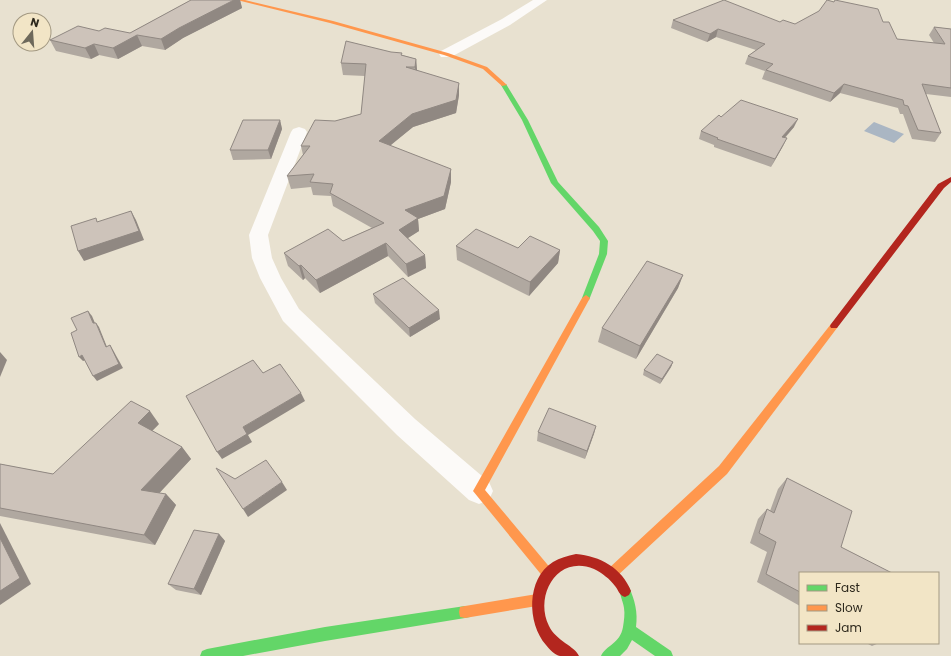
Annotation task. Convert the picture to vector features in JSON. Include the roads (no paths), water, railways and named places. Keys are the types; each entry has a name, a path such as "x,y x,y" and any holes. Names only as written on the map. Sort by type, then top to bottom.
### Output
{"street":[{"path":"239,0 331,22 446,54 485,68 503,83 525,120 555,183 596,229 604,241 603,254 588,294 479,491"},
{"path":"446,54 506,22 534,1"},
{"path":"299,132 262,224 258,238 261,255 278,295 296,320 406,427 479,491 548,574"},
{"path":"612,574 723,470 936,192 941,186 951,179"},
{"path":"572,656 554,645 544,631 538,616 537,600 540,586 548,574 558,566 571,561 586,561 600,565 612,574 623,586 630,600 632,615 630,631 623,644 608,656"},
{"path":"207,656 325,634 537,600"},
{"path":"630,631 666,656"}],"water":[{"path":"874,122 904,134 894,143 864,131"}]}
